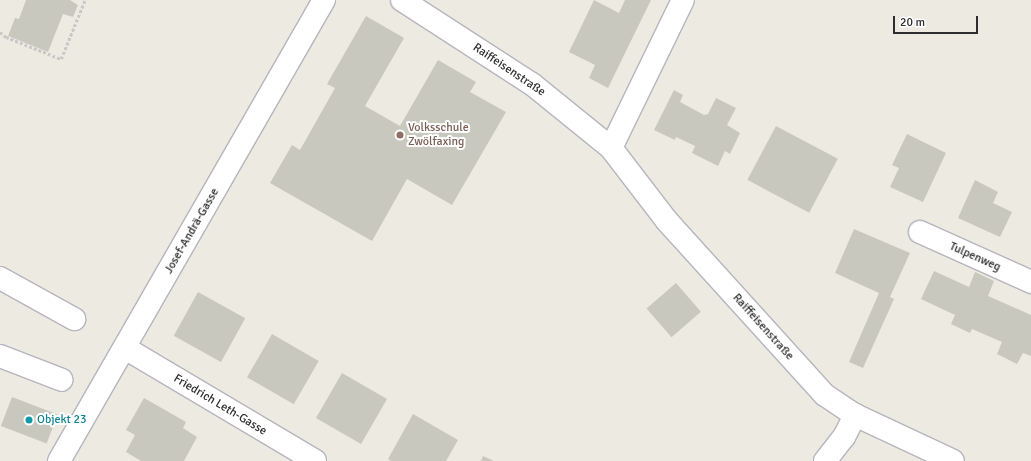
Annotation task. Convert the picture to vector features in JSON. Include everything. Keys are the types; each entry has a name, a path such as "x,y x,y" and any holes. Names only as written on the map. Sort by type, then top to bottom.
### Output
{"street":[{"name":"Josef-Andrä-Gasse","path":"59,461 324,0"},
{"name":"Raiffeisenstraße","path":"402,0 532,84 611,148 667,221 825,395 855,415 953,461"},
{"path":"611,148 682,0"},
{"name":"Tulpenweg","path":"920,232 1031,282"},
{"path":"0,278 74,319"},
{"name":"Friedrich Leth-Gasse","path":"125,348 315,461"},
{"path":"0,356 62,380"},
{"path":"825,461 844,437 855,415"}],"path":[{"path":"0,32 6,37 62,59 85,0"}],"building":[{"path":"26,0 70,0 78,5 73,17 63,14 48,52 8,36 15,18 19,19"},
{"path":"594,0 619,13 625,0 651,0 608,88 589,78 595,65 569,52"},
{"name":"Volksschule Zwölfaxing","path":"366,16 404,38 365,106 400,126 438,60 476,82 470,92 506,112 452,205 407,179 372,241 270,183 292,145 300,150 335,88 327,84"},
{"path":"674,90 683,95 680,102 704,115 708,114 716,98 736,108 727,125 740,133 730,154 725,151 718,166 692,153 695,146 676,137 675,140 654,130"},
{"path":"776,126 838,159 809,213 747,180"},
{"path":"907,134 946,153 923,202 890,187 899,168 892,165"},
{"path":"975,180 998,192 993,203 1012,212 1000,237 958,218"},
{"path":"854,229 910,253 890,297 894,299 863,368 849,362 879,293 835,273"},
{"path":"934,271 969,287 975,272 994,281 988,296 1031,315 1031,356 1023,353 1017,364 997,354 1002,342 972,329 970,333 951,324 955,315 921,299"},
{"path":"676,283 701,312 671,337 647,309"},
{"path":"198,292 245,318 221,362 174,336"},
{"path":"272,334 319,361 294,404 247,377"},
{"path":"342,373 387,399 361,444 316,418"},
{"name":"Objekt 23","path":"12,397 58,415 47,444 1,426"},
{"path":"144,398 186,422 183,428 197,437 184,461 141,461 126,452 135,435 126,430"},
{"path":"413,414 458,440 446,461 391,461 388,459"},
{"path":"483,456 494,461 481,461"}],"place":[{"name":"Volksschule Zwölfaxing","path":"400,135"},
{"name":"Objekt 23","path":"29,420"}]}
